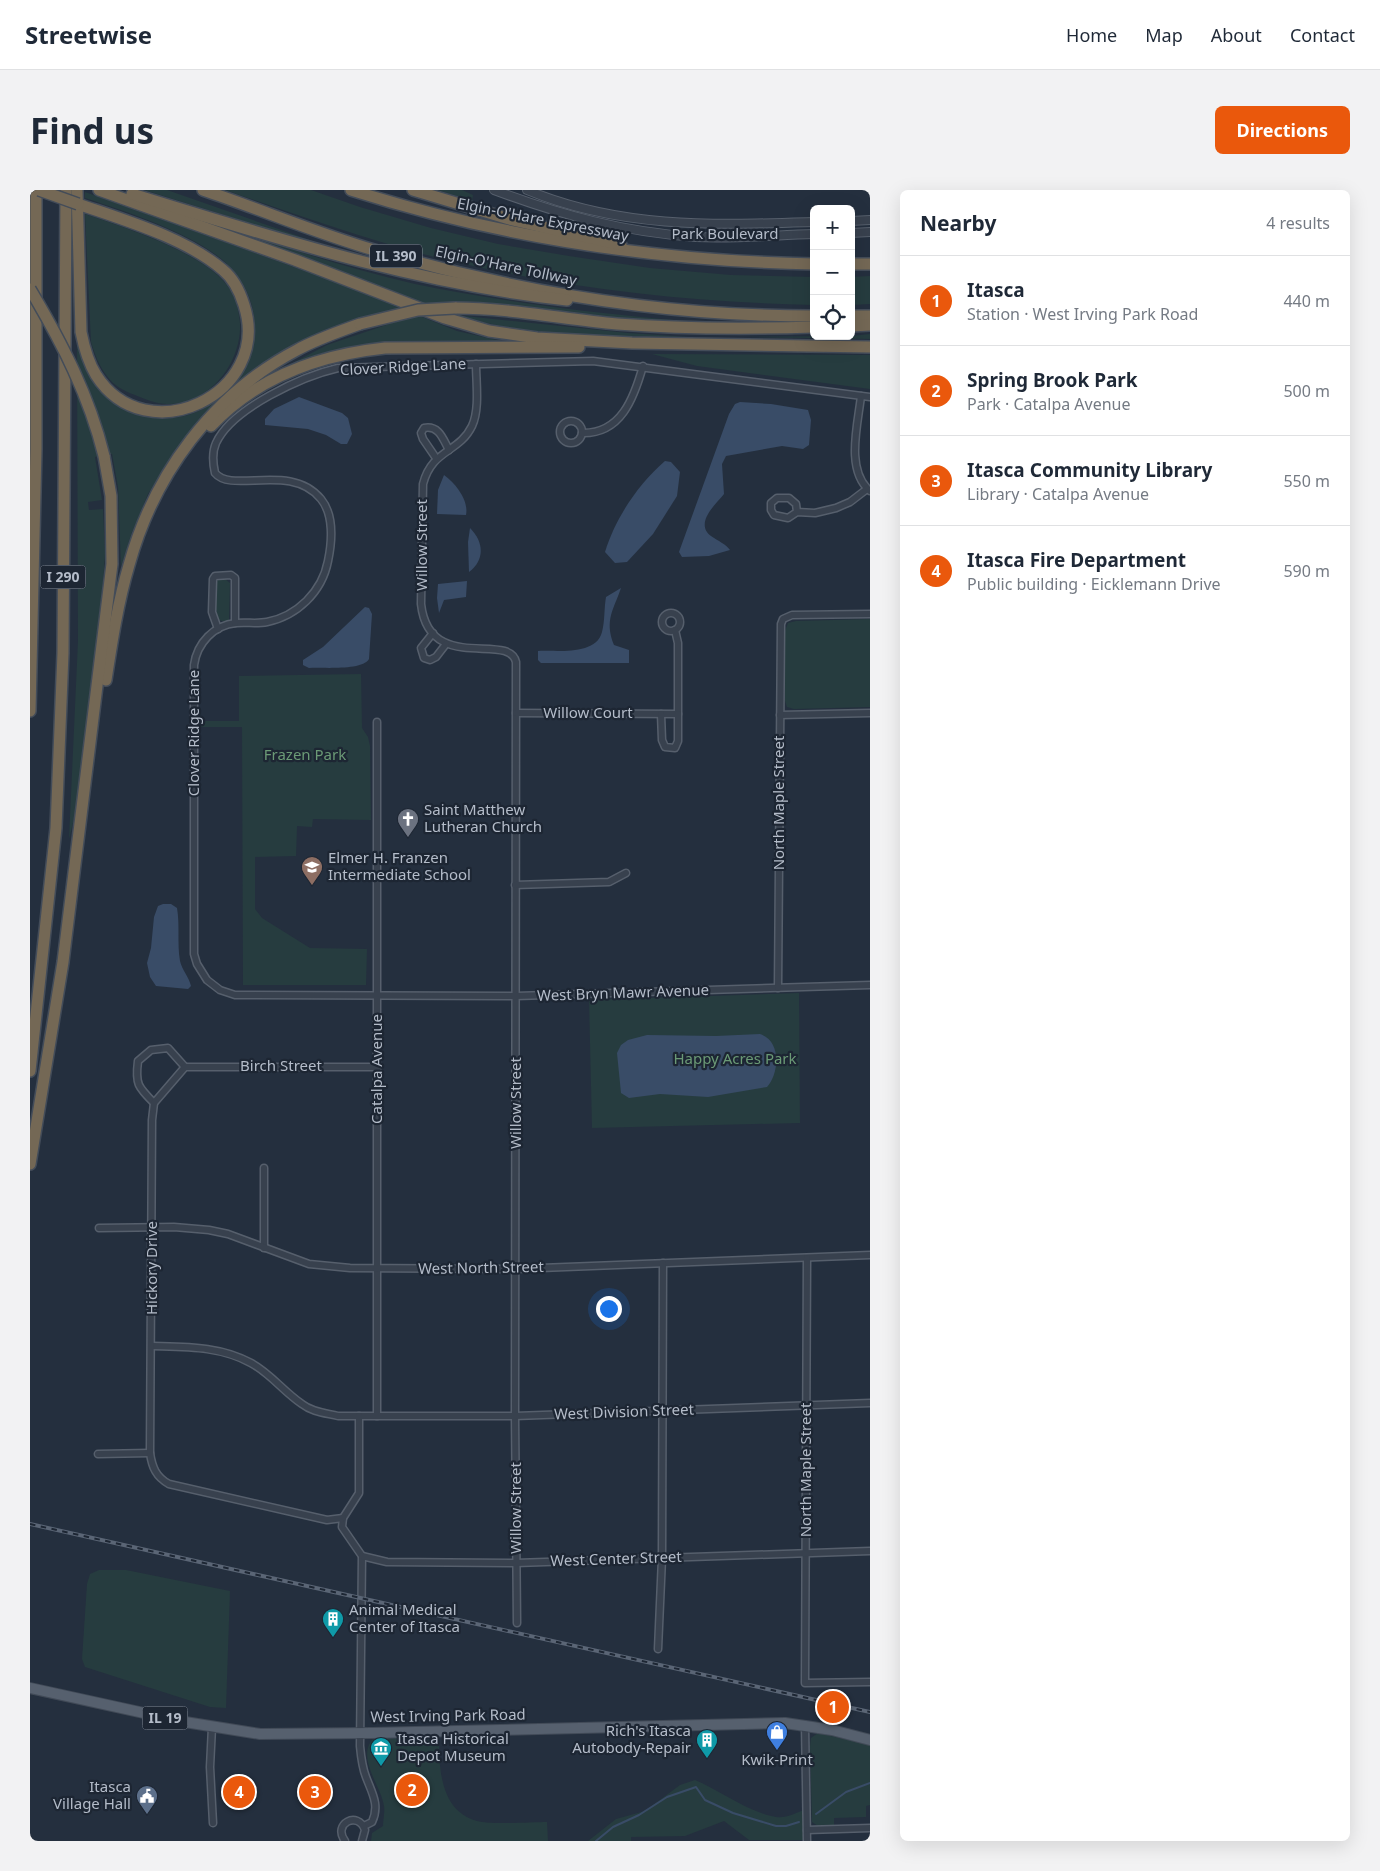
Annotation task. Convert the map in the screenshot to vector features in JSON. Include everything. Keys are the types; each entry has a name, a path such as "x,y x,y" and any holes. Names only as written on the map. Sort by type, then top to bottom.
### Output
{"highway":[{"path":"36,190 103,213 157,233 209,260 224,271 235,284 242,297 248,316 246,349 241,364 226,386 197,405 164,412 145,410 116,396 96,374 85,350 81,332 77,190"},
{"name":"I 290","path":"30,711 36,449 36,190"},
{"name":"I 290","path":"30,1071 56,828 63,653 66,190"},
{"path":"99,190 122,194 286,242 419,277 550,299 596,300"},
{"name":"Elgin-O'Hare Tollway","path":"203,190 382,252 476,276 596,300 743,314 810,316"},
{"name":"Elgin-O'Hare Expressway","path":"351,190 393,203 495,229 591,247 644,254"},
{"path":"413,190 509,219 614,242 644,254 701,259 810,264"},
{"path":"122,194 467,326 528,337 632,343 870,347"},
{"path":"855,264 870,264"},
{"path":"30,290 74,369 96,426 104,456 111,496 112,564 63,962 30,1164"},
{"path":"86,777 95,750 119,601 133,551 160,485 186,446 231,396 264,370 296,350 360,324 418,310 455,308 500,310 581,320 675,328 810,327"},
{"path":"855,316 870,316"},
{"path":"855,326 870,325"},
{"path":"154,501 188,453 226,412 260,387 284,374 320,359 385,348 600,347 632,343"},
{"path":"30,627 32,660"}],"main road":[{"name":"West Irving Park Road","path":"30,1688 212,1727 260,1734 785,1722 870,1740"}],"street":[{"name":"Park Boulevard","path":"494,190 546,209 598,224 632,230 698,237 810,234"},
{"name":"Park Boulevard","path":"527,190 579,207 654,221 706,225 810,222"},
{"path":"855,221 870,220"},
{"path":"855,233 870,232"},
{"name":"Clover Ridge Lane","path":"377,996 236,995 220,990 212,985 197,964 194,946 194,665 200,646 218,629 236,623 261,623 275,620 294,611 309,598 320,583 327,565 330,524 327,510 322,500 312,490 300,483 285,480 226,480 217,476 214,470 214,452 220,435 251,408 289,384 320,372 338,368 593,361 643,366 870,398"},
{"name":"Willow Street","path":"476,364 474,420 464,439 436,458 424,477 422,495 422,604 423,616 433,633 446,644 460,648 504,650 512,653 516,662 515,1416 517,1623"},
{"path":"582,433 591,434 603,429 624,414 636,394 643,366"},
{"path":"797,512 815,513 836,508 869,490 859,473 856,457 861,396"},
{"path":"436,458 423,439 421,433 424,428 437,429 449,450"},
{"path":"218,629 212,612 215,576 231,575 234,578 236,623"},
{"name":"North Maple Street","path":"778,988 780,636 783,619 796,615 870,614"},
{"path":"661,714 662,742 665,747 675,748 678,742 678,643 675,630"},
{"path":"433,633 421,648 424,658 430,660 436,657 446,644"},
{"name":"Willow Court","path":"516,713 678,714"},
{"path":"780,715 870,713"},
{"name":"Catalpa Avenue","path":"377,722 377,1416"},
{"path":"515,885 610,882 626,873"},
{"name":"West Bryn Mawr Avenue","path":"377,996 516,996 870,985"},
{"path":"168,1048 185,1067 167,1086 154,1104 139,1087 136,1078 138,1061 151,1050 168,1048"},
{"name":"Birch Street","path":"185,1067 378,1067"},
{"name":"Hickory Drive","path":"150,1453 152,1120 154,1104"},
{"path":"264,1168 264,1248"},
{"name":"West North Street","path":"99,1228 174,1227 210,1230 228,1234 319,1266 377,1269 663,1264 870,1255"},
{"name":"North Maple Street","path":"807,1258 806,1682 870,1682"},
{"path":"658,1648 662,1558 663,1264"},
{"path":"152,1346 200,1347 230,1354 251,1362 302,1405 314,1411 338,1416 359,1416 359,1494 342,1518 342,1527 362,1556 360,1733 362,1764 376,1807 372,1822 364,1826"},
{"name":"West Division Street","path":"359,1416 515,1416 870,1404"},
{"path":"98,1454 150,1453 156,1473 169,1484 327,1520 342,1518"},
{"name":"West Center Street","path":"362,1556 387,1562 516,1563 870,1551"},
{"path":"805,1725 807,1841"},
{"path":"212,1727 210,1767 213,1823"},
{"path":"345,1841 340,1831 347,1821 354,1819 364,1826 366,1834 362,1841"},
{"path":"807,1830 870,1828"}],"green space":[{"path":"144,190 167,190 330,247 404,268 309,244"},
{"path":"225,190 311,190 431,228 498,244 569,256 650,268 731,275 810,277 810,305 666,296 569,284 471,266 398,247"},
{"path":"437,190 462,190 473,195 472,201"},
{"path":"85,192 336,282 457,331 506,342 367,344 319,354 285,367 327,345 389,324 385,312 327,329 298,344 203,419 183,440 148,494 131,535 121,567 118,487 112,454 95,457 102,500 88,502 89,510 103,509 105,555 76,811 69,839 78,641 77,340 86,369 93,381 112,402 124,409 157,418 187,415 214,403 235,382 249,356 254,327 249,297 231,268 218,256 183,235 163,226 85,198"},
{"path":"85,214 140,233 181,251 214,272 229,288 239,313 239,338 229,366 210,389 197,397 183,402 159,403 146,400 123,390 113,383 104,372 91,342"},
{"path":"262,240 319,258 415,284 489,298 638,317 713,323 679,325 483,302 429,305 261,244"},
{"path":"870,276 870,304 855,305 855,277"},
{"path":"456,315 628,333 689,337 601,336 542,332 484,323"},
{"path":"870,334 870,339 855,339 855,336"},
{"path":"810,336 810,338 747,337"},
{"path":"652,354 870,355 870,389 697,366"},
{"path":"220,578 230,583 229,620 225,622 219,620 216,610 216,582"},
{"path":"870,619 870,707 794,709 787,707 785,701 785,631 788,623 796,621"},
{"name":"Frazen Park","path":"361,674 362,728 368,737 370,746 371,820 313,819 312,827 297,826 296,856 255,857 255,909 262,918 310,948 367,949 366,985 243,985 242,727 198,727 198,721 239,721 239,676"},
{"name":"Happy Acres Park","path":"799,993 800,1123 592,1128 589,1000"},
{"path":"99,1570 126,1570 230,1591 226,1708 210,1707 85,1667 82,1659 87,1584 90,1574"},
{"path":"818,1733 870,1745 870,1805 866,1806 866,1817 834,1818 834,1826 818,1826 812,1822 810,1746 811,1738"},
{"path":"439,1737 441,1775 444,1787 455,1808 465,1816 483,1822 547,1822 548,1841 371,1841 372,1833 383,1826 384,1806 368,1763 368,1746 373,1739"},
{"path":"695,1780 766,1815 783,1817 806,1809 806,1840 749,1840 724,1821 685,1836 631,1837 631,1841 588,1841 616,1819 645,1811 680,1785"}],"water":[{"path":"299,397 342,413 348,418 352,434 347,444 341,444 326,435 308,429 265,425 265,419 274,409"},
{"path":"740,402 771,404 808,410 811,420 809,445 803,449 782,446 726,456 722,464 724,494 708,514 705,525 706,531 711,536 730,550 709,556 682,557 679,552 729,414 735,404"},
{"path":"665,461 671,462 680,472 677,496 653,534 627,562 615,563 605,552 615,527 637,491"},
{"path":"444,475 460,492 465,504 466,515 437,514 438,490"},
{"path":"470,528 478,539 481,551 478,562 469,572 468,542"},
{"path":"467,581 466,597 444,600 439,613 438,584"},
{"path":"621,588 611,615 610,628 614,645 629,650 629,663 541,663 538,660 538,651 574,650 592,645 598,640 603,628 606,597"},
{"path":"365,607 369,608 372,614 369,659 365,663 342,668 309,668 303,665 303,660 323,647"},
{"path":"171,904 177,908 180,961 191,986 188,989 156,986 150,977 147,963 151,948 154,917 158,906"},
{"path":"760,1034 772,1043 775,1050 776,1066 767,1087 708,1097 660,1094 629,1098 621,1093 617,1053 621,1045 628,1040 647,1035 716,1036"}],"waterway":[{"path":"816,1814 846,1792 870,1783"},
{"path":"596,1841 613,1827 639,1815 667,1797 696,1787 705,1800 733,1813 776,1826 786,1826 799,1822"}],"railway":[{"path":"30,1524 870,1712"}],"place":[{"name":"Saint Matthew Lutheran Church","path":"408,838"},
{"name":"Elmer H. Franzen Intermediate School","path":"312,886"},
{"name":"Animal Medical Center of Itasca","path":"333,1638"},
{"name":"Itasca","path":"833,1707"},
{"name":"Kwik-Print","path":"777,1751"},
{"name":"Rich's Itasca Autobody-Repair","path":"707,1759"},
{"name":"Itasca Historical Depot Museum","path":"381,1767"},
{"name":"Spring Brook Park","path":"412,1790"},
{"name":"Itasca Fire Department","path":"239,1792"},
{"name":"Itasca Community Library","path":"315,1792"},
{"name":"Itasca Village Hall","path":"147,1815"}]}
